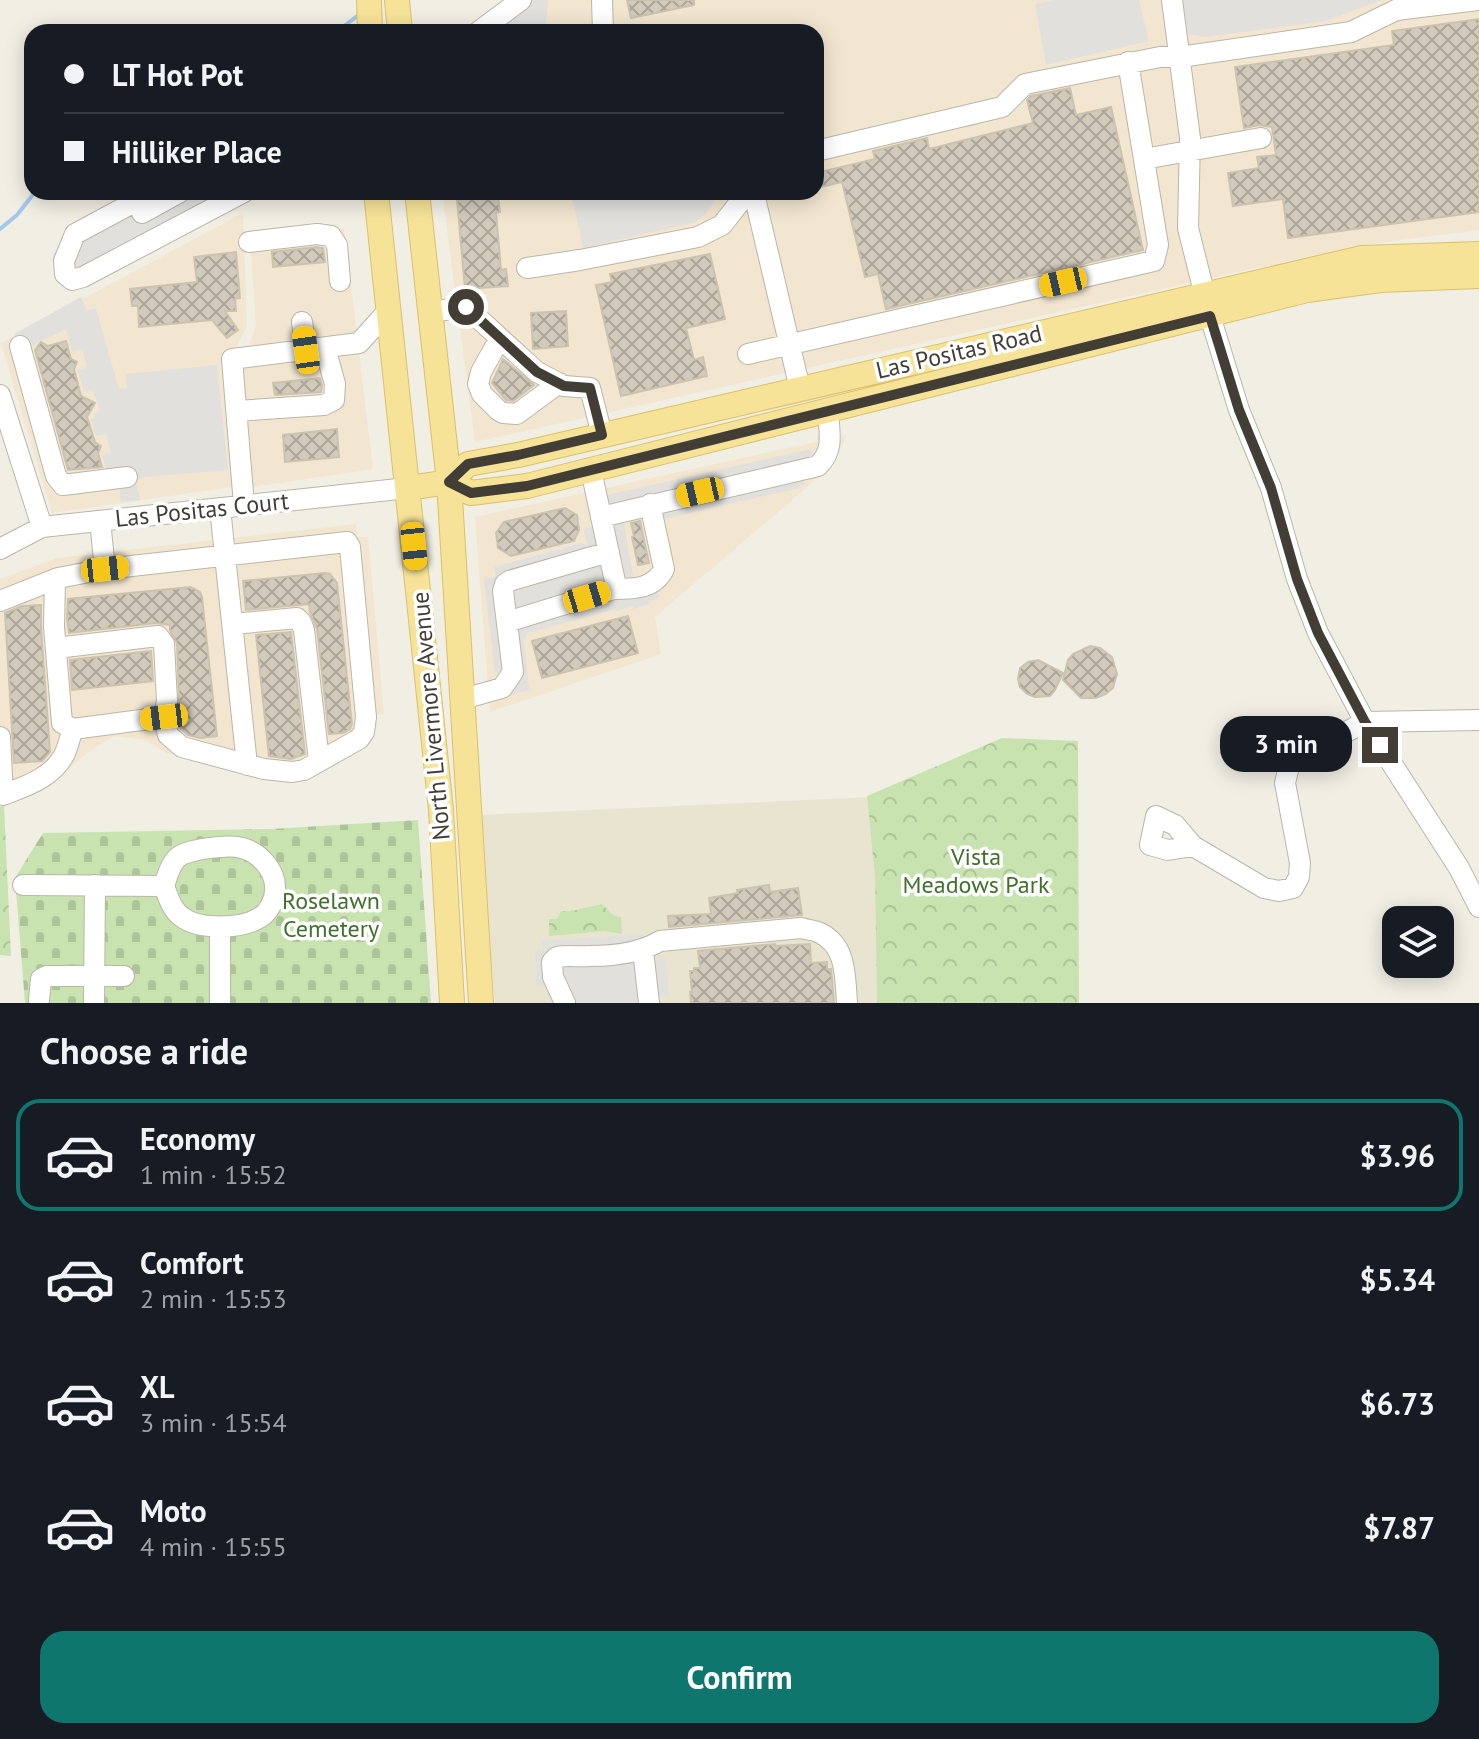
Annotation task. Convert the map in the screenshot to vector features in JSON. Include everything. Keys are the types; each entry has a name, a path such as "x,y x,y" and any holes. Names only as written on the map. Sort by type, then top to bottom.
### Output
{"main road":[{"path":"369,0 370,24"},
{"path":"397,0 399,24"},
{"name":"North Livermore Avenue","path":"377,200 441,810 452,1003"},
{"name":"North Livermore Avenue","path":"418,200 449,482 481,1003"},
{"name":"Las Positas Road","path":"408,488 449,482 471,493 527,486 828,411 1208,305 1362,258 1479,254"},
{"name":"Las Positas Road","path":"449,482 468,464 800,389 1208,305 1380,280 1479,276"}],"street":[{"path":"489,24 521,0"},
{"path":"602,0 603,24"},
{"path":"1172,0 1190,138 1188,228 1239,410 1271,488 1302,592 1318,633 1365,722 1459,868 1479,907"},
{"path":"824,149 1002,107 1025,84 1128,62 1351,32 1396,10 1479,0"},
{"path":"748,354 1154,261 1158,245 1128,62"},
{"path":"1144,159 1261,138"},
{"path":"138,200 75,234 64,261 65,274 72,280 83,277 229,200"},
{"path":"67,251 165,200"},
{"path":"527,268 698,237 722,225 741,200"},
{"path":"755,200 800,389"},
{"path":"249,242 317,234 331,236 337,245 340,281"},
{"path":"430,312 466,307 537,372 564,386 590,388 602,435"},
{"path":"244,505 232,359 359,343 388,311"},
{"path":"237,411 324,405 334,400 335,384 302,322"},
{"path":"500,338 481,372 478,384 482,394 498,410 517,414 559,383"},
{"path":"20,346 56,476 63,485 127,477"},
{"path":"0,395 42,527"},
{"path":"601,517 818,466 830,448 828,411"},
{"path":"591,470 616,586 614,589"},
{"name":"Las Positas Court","path":"0,549 42,527 408,488"},
{"path":"507,622 614,589 640,589 659,578 664,569 650,504"},
{"path":"220,508 247,765"},
{"path":"100,521 105,569"},
{"path":"0,601 55,579 105,569 347,542 350,547 366,717 364,732 359,739 304,770 292,772 247,765 182,747 168,735 164,717 167,701 164,644 158,636 56,648"},
{"path":"463,699 502,688 513,672 503,591 505,584 609,552"},
{"path":"55,579 54,627 62,723 73,729 164,717"},
{"path":"233,624 297,618 301,622 319,761"},
{"path":"1193,846 1264,888 1279,891 1293,888 1299,877 1300,863 1285,783 1290,762 1365,722 1479,720"},
{"path":"0,737 3,795 35,783 51,771 64,755 73,729"},
{"path":"241,847 259,857 272,871 276,889 271,905 261,918 243,925 220,927 198,924 182,917 170,902 164,886 177,858 193,850 241,847"},
{"path":"23,885 164,886"},
{"path":"94,1003 95,885"},
{"path":"220,927 220,1003"},
{"path":"565,1003 553,977 552,962 557,957 643,950 660,941 801,928 820,932 834,944 843,958 847,1003"},
{"path":"643,950 649,995"},
{"path":"39,1000 41,979 47,976 124,976"}],"shaded area":[{"path":"509,0 1479,0 1479,230 1355,246 475,442 443,200 824,200 824,24 477,24"},
{"path":"532,0 548,0 546,24 500,24"},
{"path":"1053,0 1139,0 1149,41 1046,65 1035,4"},
{"path":"1182,0 1382,0 1326,21 1205,37 1187,34"},
{"path":"153,200 233,200 72,287 64,286 56,279 54,253"},
{"path":"573,200 716,200 696,222 583,248"},
{"path":"243,213 247,326 223,374 232,487 52,513 1,343"},
{"path":"344,228 373,469 252,487 238,377 256,326 250,238"},
{"path":"81,297 87,310 96,309 119,389 127,388 126,374 217,365 228,470 144,477 135,481 140,500 121,502 117,473 108,475 102,455 111,452 106,434 96,436 91,419 100,411 93,390 84,390 77,370 87,367 82,349 72,352 66,329 23,350 14,334"},
{"path":"839,431 803,476 805,484 799,488 664,519 645,513 623,518 634,582 650,578 660,597 633,609 632,606 616,609 528,633 524,641 529,690 484,704 482,682 497,682 503,671 495,673 484,579 496,577 494,567 581,543 588,546 583,529 593,526 584,493 602,489 603,496 811,449 813,456 820,445 817,436"},
{"path":"847,435 832,466 655,617 661,654 490,712 475,517"},
{"path":"356,524 357,537 368,537 384,714 375,715 369,741 299,781 166,753 145,740 114,736 87,753 59,777 15,802 0,804 0,579 57,558"},
{"path":"874,797 877,1003 495,1003 479,815"},
{"path":"653,934 655,959 666,958 669,995 655,996 656,1003 556,1003 549,987 536,986 535,951 543,951 542,940"}],"green space":[{"name":"Vista Meadows Park","path":"1002,738 1078,741 1079,1003 877,1003 875,877 867,796"},
{"path":"4,805 11,956 0,955 0,807"},
{"name":"Roselawn Cemetery","path":"418,820 431,1003 25,1003 15,878 43,833 271,829"},
{"path":"602,904 613,915 621,917 622,934 605,931 549,936 549,919 557,919 561,911"}],"building":[{"path":"627,0 694,0 694,5 631,18"},
{"path":"1479,19 1479,212 1288,238 1283,199 1233,206 1228,173 1259,168 1257,157 1276,155 1272,127 1259,125 1244,128 1235,67 1394,45 1392,31"},
{"path":"1070,88 1076,115 1111,107 1143,250 886,309 878,274 865,277 842,182 824,186 824,171 875,159 873,151 927,138 929,149 1033,123 1027,100 1031,96"},
{"path":"457,200 498,200 500,212 496,213 501,270 506,269 508,286 465,289"},
{"path":"323,248 325,262 273,267 272,252"},
{"path":"236,252 240,298 235,299 236,311 225,311 238,330 227,338 212,320 139,327 138,306 132,306 130,289 197,282 194,257"},
{"path":"710,254 725,319 686,328 694,360 703,357 707,376 621,396 596,285 612,282 610,274"},
{"path":"566,311 568,346 533,349 531,313"},
{"path":"66,341 71,359 77,362 74,369 81,396 95,403 87,417 95,442 101,446 98,453 102,467 68,470 35,350 41,342 48,346"},
{"path":"503,359 534,385 513,401 506,400 492,383"},
{"path":"320,378 321,392 275,395 273,383"},
{"path":"337,429 339,457 285,462 283,435"},
{"path":"565,508 577,515 579,530 574,541 511,556 498,548 496,533 504,522"},
{"path":"640,521 649,563 638,565 631,523"},
{"path":"330,574 337,583 352,724 343,733 329,734 317,629 309,604 246,610 243,581"},
{"path":"191,587 202,597 217,736 200,738 188,735 180,728 177,643 170,625 156,623 69,633 67,619 68,599"},
{"path":"41,605 50,752 42,761 14,763 5,613 22,606"},
{"path":"628,616 638,653 542,678 532,641"},
{"path":"291,632 305,754 291,759 269,756 256,635"},
{"path":"1090,646 1100,648 1112,657 1117,674 1113,688 1106,694 1081,698 1063,680 1068,660"},
{"path":"151,651 153,681 72,690 70,660"},
{"path":"1038,660 1063,673 1050,696 1035,697 1020,687 1020,668"},
{"path":"769,885 770,892 798,888 802,915 669,927 668,916 711,914 709,898"},
{"path":"810,944 811,963 827,962 827,969 831,969 834,1003 691,1003 690,971 700,968 698,951"}],"waterway":[{"path":"347,24 360,14"},
{"path":"0,229 29,200"}],"route":[{"path":"466,307 537,372 564,386 590,388 602,435 468,464 449,482 471,493 527,486 1210,316 1239,410 1271,488 1297,579 1318,633 1380,745"}]}
